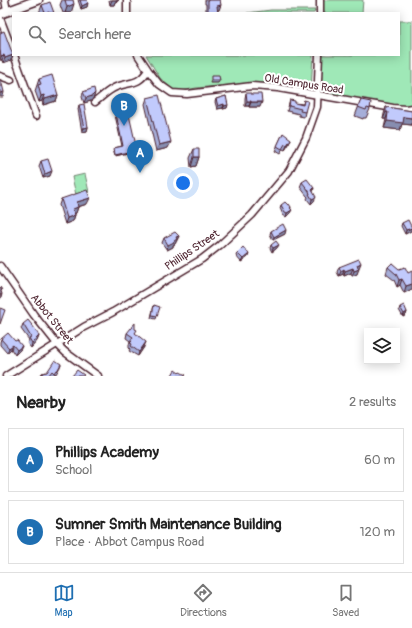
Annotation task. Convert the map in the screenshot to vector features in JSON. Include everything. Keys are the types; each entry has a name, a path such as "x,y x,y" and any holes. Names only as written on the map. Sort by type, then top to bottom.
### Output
{"main road":[{"path":"4,12 38,0"}],"street":[{"path":"4,12 5,0"},
{"path":"127,0 127,12"},
{"path":"320,0 320,12"},
{"path":"0,18 12,49"},
{"path":"14,56 36,116"},
{"name":"Old Campus Road","path":"139,56 159,84 172,93 187,94 252,86 278,88 405,110 412,108"},
{"name":"Phillips Street","path":"6,376 84,327 113,312 202,259 220,246 252,215 289,171 300,152 313,122 317,107 319,56"},
{"path":"95,102 116,87 136,83 141,80 148,70"},
{"path":"0,76 11,80"},
{"name":"Abbot Street","path":"0,266 34,315 57,344 65,352 98,376"}],"green space":[{"path":"320,0 363,0 362,12 320,12"},
{"path":"271,10 315,10 314,12 255,12"},
{"path":"400,21 412,21 412,108 318,95 319,56 400,56"},
{"path":"147,56 313,56 311,90 281,83 253,83 196,88 181,91 173,90 160,78"},
{"path":"85,174 89,192 76,195 72,177"}],"building":[{"path":"65,0 73,0 74,4 67,7"},
{"path":"80,0 87,0 88,3 82,6"},
{"path":"208,0 220,0 221,5 217,6 218,12 208,12"},
{"path":"50,2 54,12 45,12 42,5"},
{"path":"4,31 12,52 12,55 5,58 4,55 1,56 0,33"},
{"path":"52,75 58,95 45,99 44,95 41,96 38,85 41,84 39,79"},
{"path":"211,76 219,76 220,80 211,80"},
{"path":"0,80 4,92 0,93"},
{"path":"94,88 95,93 86,98 83,92"},
{"path":"246,93 261,94 262,102 247,101"},
{"path":"159,95 171,142 159,145 147,98"},
{"path":"226,96 228,105 224,106 224,104 218,106 216,99"},
{"path":"125,97 137,150 115,155 114,148 123,146 113,100"},
{"path":"290,100 303,105 304,100 308,101 305,112 300,111 301,109 289,106"},
{"path":"361,100 371,102 370,109 367,108 366,110 358,107"},
{"path":"84,104 88,127 84,128 79,105"},
{"path":"386,107 412,111 412,118 404,117 403,123 387,121 388,112 386,112"},
{"path":"283,133 291,139 282,149 277,146"},
{"path":"194,149 199,149 199,157 194,157"},
{"path":"48,159 52,171 45,174 41,161"},
{"path":"307,179 314,188 312,190 316,197 312,199 309,191 302,182"},
{"path":"87,190 90,198 77,202 78,207 73,209 75,215 67,218 61,199"},
{"path":"285,202 288,205 289,204 292,210 287,213 281,205"},
{"path":"408,220 412,228 406,230 402,223"},
{"path":"283,224 286,230 274,237 271,231"},
{"path":"175,232 179,236 176,237 177,239 174,242 168,245 164,238"},
{"path":"276,241 279,245 273,248 271,245"},
{"path":"243,247 249,254 243,259 237,253"},
{"path":"359,259 361,263 357,265 359,269 354,271 353,268 345,271 344,269 341,271 339,267"},
{"path":"392,263 399,269 405,267 408,273 412,271 412,284 406,286 402,279 399,280 396,274 388,267"},
{"path":"154,305 160,307 157,316 152,315"},
{"path":"404,305 407,312 404,314 400,307"},
{"path":"0,308 5,310 0,324"},
{"path":"28,320 39,334 39,336 32,343 29,338 31,337 23,324"},
{"path":"135,323 135,329 137,330 135,333 146,342 139,352 131,346 132,344 130,343 132,341 130,341 133,337 127,333"},
{"path":"8,333 22,346 17,350 13,345 9,348 1,339"},
{"path":"55,360 61,364 57,371 56,370 54,373 52,371 48,376 42,376 42,373 47,372"},
{"path":"77,370 84,375 72,376"},
{"path":"175,370 179,373 180,372 186,375 172,376"}],"place":[{"name":"Sumner Smith Maintenance Building","path":"124,126"},
{"name":"Phillips Academy","path":"140,173"}]}
